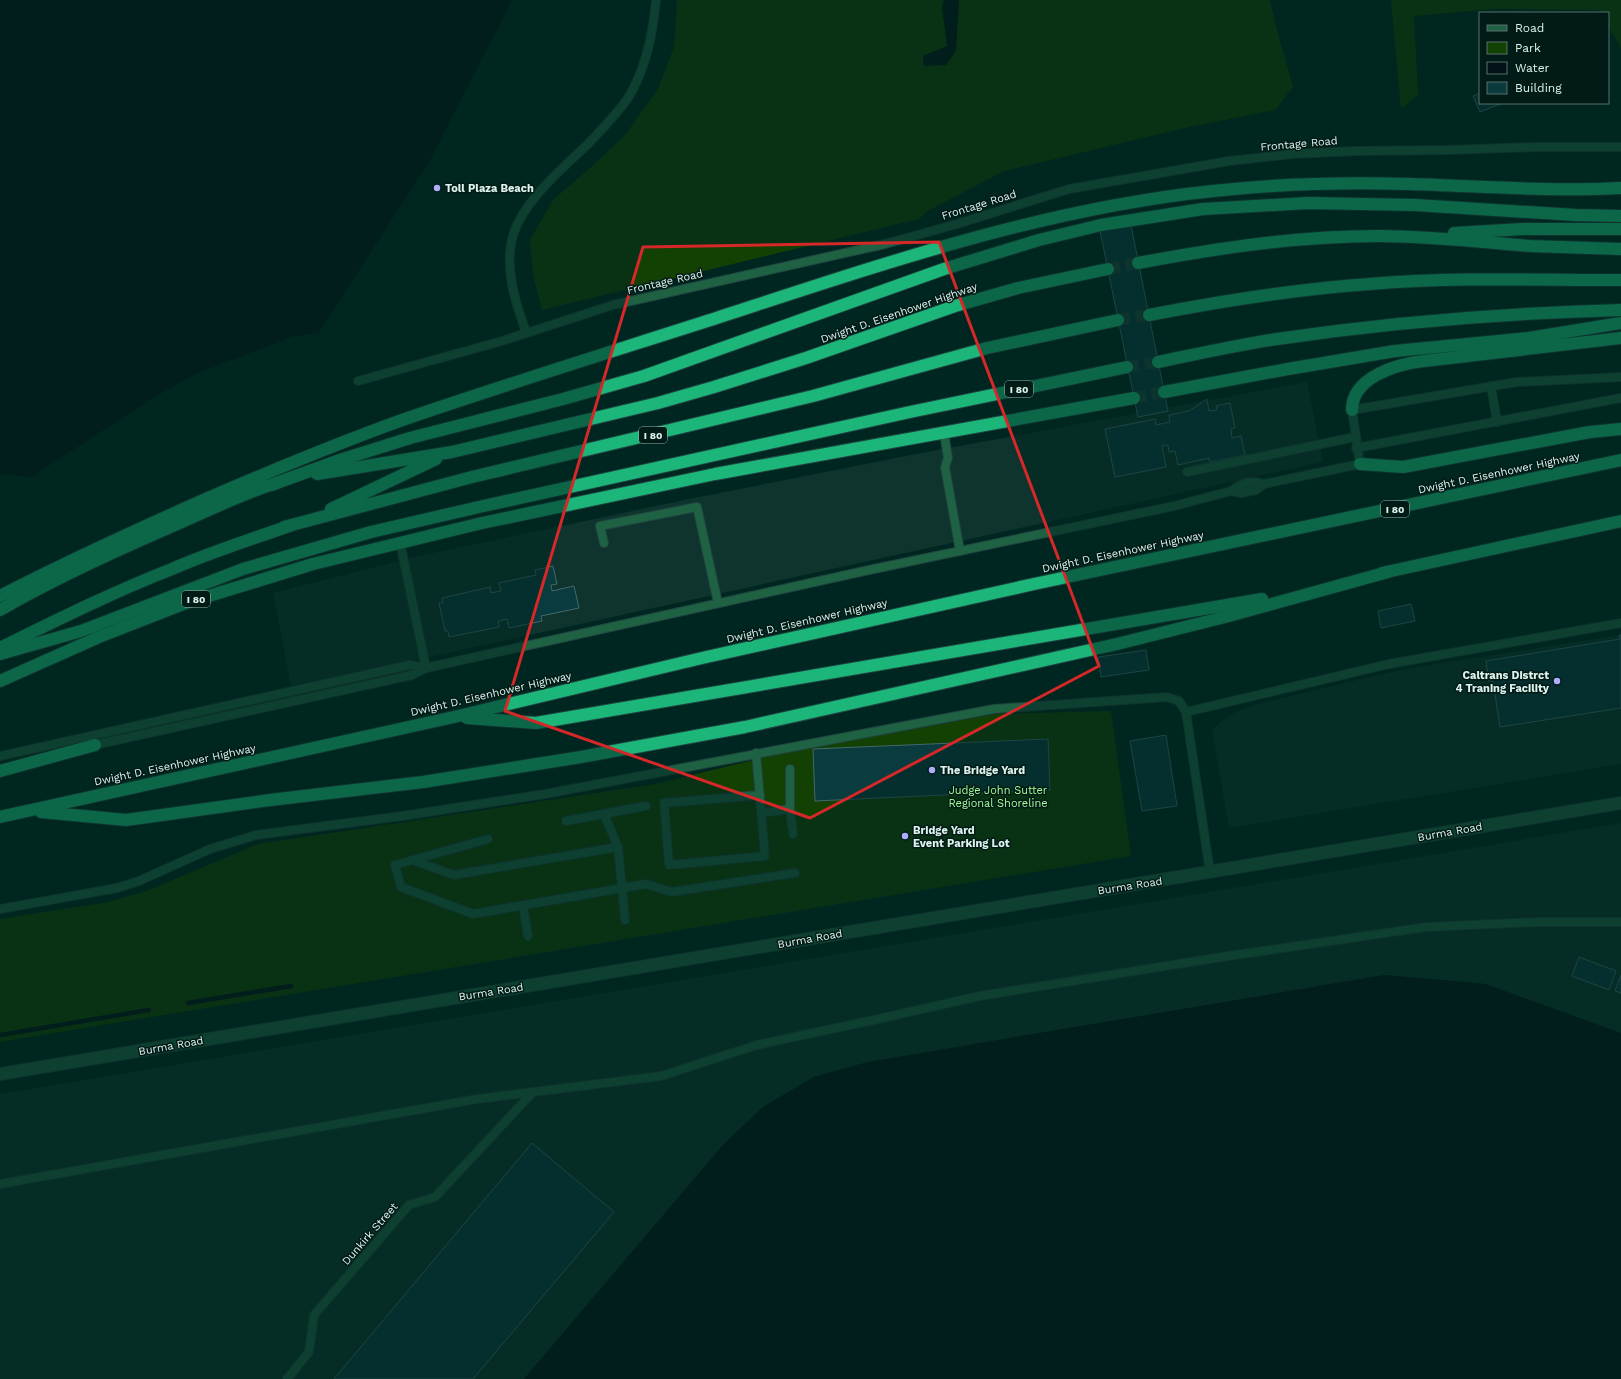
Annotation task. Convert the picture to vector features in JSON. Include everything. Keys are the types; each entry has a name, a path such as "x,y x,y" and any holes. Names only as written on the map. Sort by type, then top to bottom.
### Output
{"highway":[{"path":"0,596 89,552 172,514 296,461 403,420 907,257 1003,230 1068,214 1132,202 1212,191 1278,185 1378,183 1571,189 1621,188"},
{"path":"271,485 340,460 410,438 562,399 644,376 963,263 1055,236 1101,225 1203,210 1308,203 1408,205 1576,215 1621,216"},
{"path":"1138,263 1200,252 1279,242 1346,237 1412,236 1517,230 1621,229"},
{"path":"1412,236 1530,246 1621,249"},
{"name":"Dwight D. Eisenhower Highway","path":"0,610 60,578 133,543 271,485 314,475 467,448 658,403 806,358 955,306 1018,288 1108,269"},
{"path":"1149,315 1272,294 1371,284 1472,279 1621,280"},
{"path":"1158,362 1276,339 1389,325 1503,316 1621,310"},
{"name":"Dwight D. Eisenhower Highway","path":"0,648 170,569 234,544 284,528 472,477 813,396 987,348 1118,320"},
{"path":"1164,392 1288,369 1395,352 1546,336 1621,323"},
{"path":"1512,340 1621,337"},
{"path":"1352,410 1353,397 1361,386 1380,373 1401,365 1621,337"},
{"name":"I 80","path":"0,654 81,631 243,569 371,532 917,410 1128,368"},
{"name":"I 80","path":"0,681 99,637 186,603 313,564 400,542 742,468 1134,398"},
{"path":"1360,464 1403,467 1582,434 1621,429"},
{"name":"Dwight D. Eisenhower Highway","path":"284,528 320,514 430,461 467,448"},
{"name":"Dwight D. Eisenhower Highway","path":"0,817 454,717 702,658 1011,589 1621,460"},
{"path":"454,717 536,723 1244,603 1621,521"},
{"path":"30,810 126,820 270,800 423,782 581,757 745,727 1117,644 1225,617 1388,572"},
{"path":"0,771 95,745"}],"street":[{"name":"Burma Road","path":"0,1074 1621,803"}],"lane":[{"path":"526,332 514,294 511,273 512,244 516,227 540,192 611,119 628,97 639,77 647,54 653,28 656,0"},
{"name":"Frontage Road","path":"358,381 486,345 633,300 885,244 964,222 1069,189 1229,162 1292,154 1538,147 1621,147"},
{"path":"0,766 412,675 426,668 718,603 1174,506 1231,491 1241,493 1256,490 1264,484 1360,464 1356,448 1352,410 1517,382 1550,379 1621,377"},
{"path":"1491,386 1497,422"},
{"path":"1356,448 1621,398"},
{"path":"944,433 948,458 945,467 960,551"},
{"path":"1187,472 1355,437"},
{"path":"604,543 600,526 697,507 718,603"},
{"path":"400,542 426,668"},
{"path":"1186,712 1389,664 1621,623"},
{"path":"0,756 410,665 426,668"},
{"path":"0,909 117,888 144,878 210,849 256,835 402,816 545,794 994,709 1167,697 1179,701 1186,712 1210,872"},
{"path":"756,753 760,795 765,856 669,865 664,803 760,795"},
{"path":"790,769 790,809 793,834"},
{"path":"566,821 646,806"},
{"path":"761,813 790,809"},
{"path":"604,814 618,847 625,920"},
{"path":"488,839 395,864 400,887 474,914 622,887 646,884 671,892 795,873"},
{"path":"412,860 454,875 618,847"},
{"path":"523,905 528,936"},
{"path":"0,1184 477,1099 661,1076 757,1045 878,1020 980,996 1215,958 1426,927 1540,922 1621,922"},
{"name":"Dunkirk Street","path":"287,1379 309,1352 314,1315 409,1205 435,1197 532,1093"}],"highlighted area":[{"path":"939,242 1099,666 810,818 505,711 643,247"}],"shaded area":[{"path":"1307,382 1323,462 291,687 273,593 419,556 689,499 921,453"},
{"path":"1621,635 1621,764 1229,828 1212,730 1234,713 1253,705 1404,669"},
{"path":"1621,823 1621,1033 1485,984 1385,975 868,1062 814,1077 763,1107 723,1145 524,1379 0,1379 0,1094"}],"green space":[{"path":"677,0 1271,0 1278,34 1293,87 1275,110 1185,128 1004,171 926,212 919,219 542,310 533,275 530,240 553,200 625,135 658,89 674,47"},
{"path":"1391,0 1621,0 1621,48 1609,28 1609,12 1600,12 1598,10 1494,9 1414,16 1418,95 1401,109"},
{"name":"Judge John Sutter Regional Shoreline","path":"1111,711 1131,856 0,1042 0,919 108,902 149,890 258,844 655,784 783,753 996,714"}],"water":[{"path":"0,0 512,0 430,160 319,332 292,337 197,373 156,396 31,477 0,474"},
{"path":"944,0 959,0 956,51 946,65 924,66 923,56 947,46 942,7"},
{"path":"1385,975 1485,984 1621,1033 1621,1379 524,1379 723,1145 763,1107 814,1077 868,1062"}],"building":[{"path":"1479,93 1479,104 1500,104 1480,112 1473,96"},
{"path":"1130,220 1168,411 1138,417 1099,226"},
{"path":"1207,399 1209,411 1217,410 1216,406 1230,403 1235,428 1231,429 1232,438 1241,436 1245,455 1210,462 1209,458 1178,465 1175,451 1169,452 1168,445 1162,446 1166,467 1115,477 1105,429 1155,419 1156,425 1170,422 1169,415 1189,411"},
{"path":"553,566 557,584 551,585 552,591 574,586 579,608 541,616 542,621 509,628 507,619 498,621 499,627 449,637 448,631 445,631 439,603 443,603 442,598 490,587 491,593 501,591 499,583 536,575 535,570"},
{"path":"1411,604 1415,621 1381,628 1378,611"},
{"name":"Caltrans Distrct 4 Traning Facility","path":"1619,635 1621,635 1621,708 1500,727 1493,681 1489,681 1486,661 1620,639"},
{"path":"1146,650 1149,670 1101,677 1098,657"},
{"path":"1166,735 1177,806 1142,811 1130,741"},
{"name":"The Bridge Yard","path":"1048,739 1050,790 815,801 813,749"},
{"path":"1579,957 1616,971 1609,990 1572,976"},
{"path":"1621,975 1621,993 1615,991"},
{"path":"532,1143 614,1212 473,1379 334,1379"}],"waterway":[{"path":"188,1003 291,986"},
{"path":"0,1035 149,1010"}],"tunnel":[{"path":"1108,269 1138,263"},
{"path":"1118,320 1149,315"},
{"path":"1127,367 1158,362"},
{"path":"1134,398 1164,392"}],"place":[{"name":"Toll Plaza Beach","path":"437,188"},
{"name":"Caltrans Distrct 4 Traning Facility","path":"1557,681"},
{"name":"The Bridge Yard","path":"932,770"},
{"name":"Bridge Yard Event Parking Lot","path":"905,836"}]}
